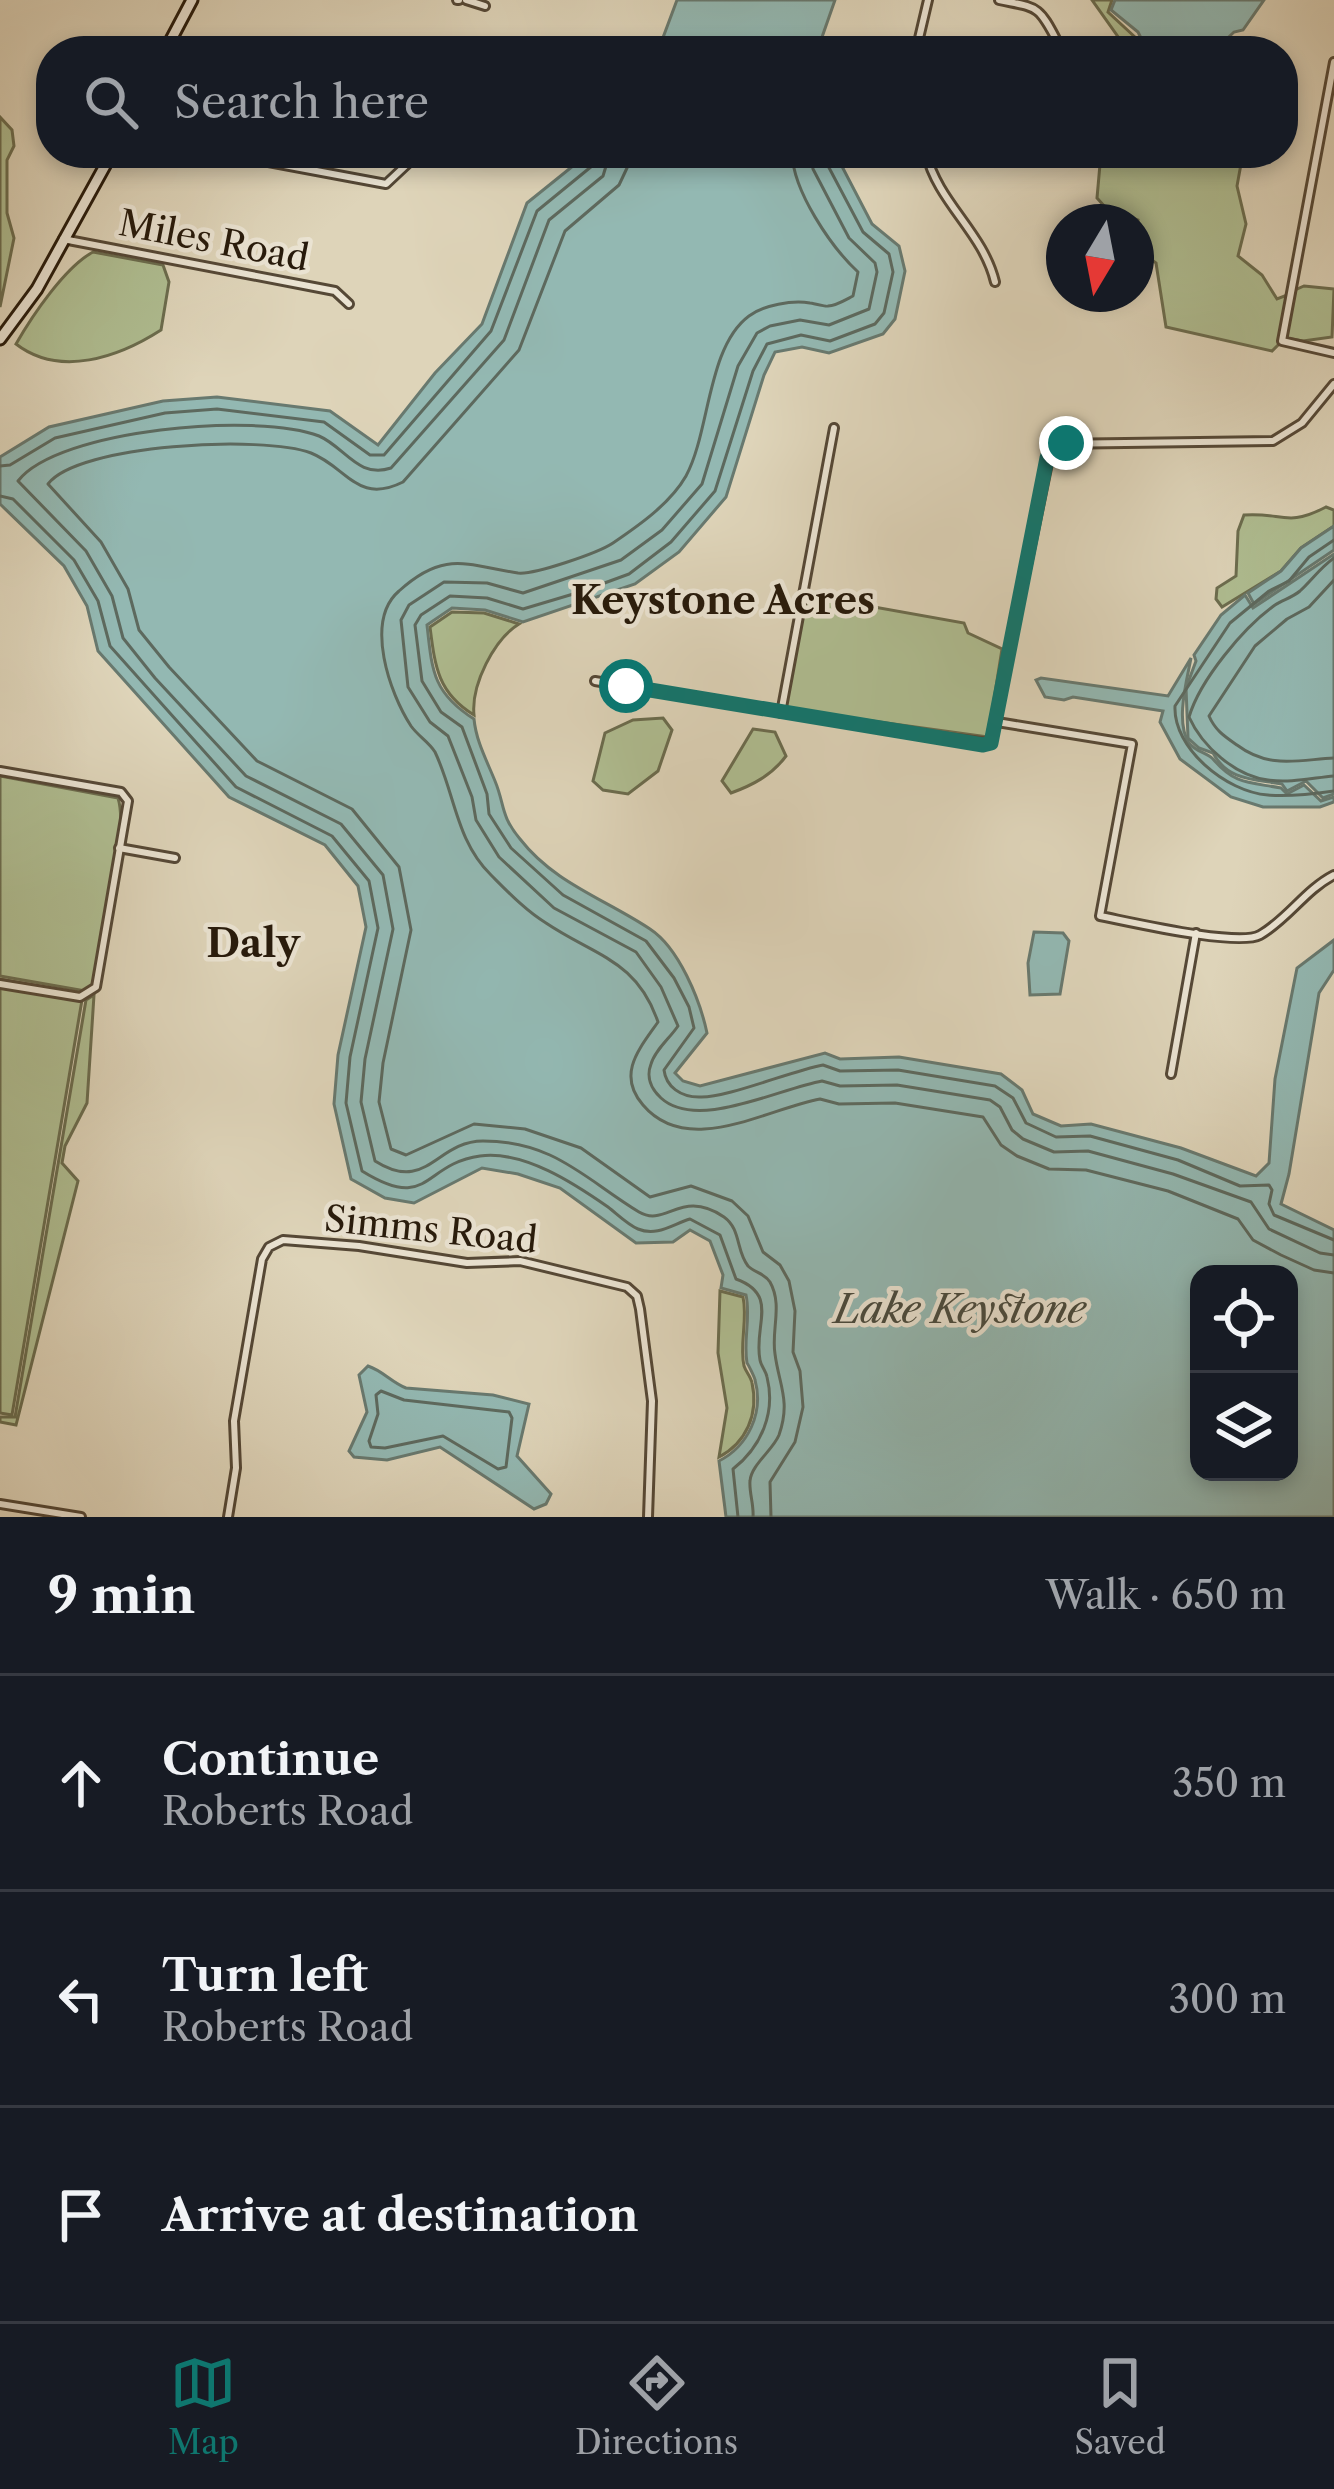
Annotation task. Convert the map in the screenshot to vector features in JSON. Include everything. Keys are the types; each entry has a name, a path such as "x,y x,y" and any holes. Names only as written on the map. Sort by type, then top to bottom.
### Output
{"main road":[{"path":"173,36 192,0"},
{"path":"0,339 37,290 104,168"}],"street":[{"path":"461,0 485,5"},
{"path":"920,36 928,0"},
{"path":"999,0 1032,5 1054,36"},
{"path":"1334,62 1282,341 1334,352"},
{"path":"300,168 386,184 403,168"},
{"path":"931,168 939,189 989,258 994,282"},
{"name":"Miles Road","path":"64,239 334,291 350,304"},
{"path":"596,681 983,745 994,738 1052,444 1274,441 1302,423 1334,384"},
{"path":"781,713 834,428"},
{"path":"997,722 1132,744 1100,916 1245,941 1260,935 1302,896 1334,875"},
{"path":"0,771 126,796 93,991 80,998 0,984"},
{"path":"119,848 175,858"},
{"path":"1171,1074 1196,933"},
{"name":"Simms Road","path":"228,1517 235,1474 234,1421 258,1281 268,1246 283,1240 467,1263 520,1261 627,1287 637,1296 640,1309 652,1401 648,1517"},
{"path":"0,1504 81,1517"}],"green space":[{"path":"1092,0 1112,0 1108,12 1134,36 1118,36"},
{"path":"0,117 12,130 14,146 7,160 7,213 14,238 0,307"},
{"path":"1100,168 1240,168 1237,186 1246,224 1238,256 1262,275 1277,299 1287,295 1280,343 1272,351 1166,327 1154,261 1154,204 1102,204 1097,198"},
{"path":"93,252 163,265 169,282 161,330 108,355 70,362 33,354 16,344 61,280"},
{"path":"1304,286 1334,289 1332,337 1286,338 1295,290"},
{"path":"1326,507 1334,510 1334,526 1301,548 1281,571 1222,607 1216,599 1217,588 1236,576 1238,531 1244,515 1293,518"},
{"path":"807,595 964,623 968,633 1002,649 988,737 785,709"},
{"path":"452,612 484,613 519,624 501,640 486,664 476,690 474,715 446,688 434,655 430,627"},
{"path":"663,718 672,730 658,771 628,794 603,790 593,781 605,733 633,720"},
{"path":"753,729 775,732 786,756 762,779 731,793 722,781"},
{"path":"0,776 118,798 117,864 91,992 0,976"},
{"path":"0,979 83,994 12,1415 0,1413"},
{"path":"94,995 87,1103 65,1146 62,1163 78,1181 16,1425 0,1422 0,1417 15,1417 86,1000"},
{"path":"720,1291 743,1297 743,1358 754,1395 743,1436 719,1457 727,1408 718,1353"}],"water":[{"path":"677,0 835,0 822,36 664,36"},
{"path":"1115,0 1264,0 1243,30 1230,36 1140,36 1111,10"},
{"name":"Lake Keystone","path":"570,168 843,168 872,224 899,246 905,271 895,319 883,334 829,353 802,347 775,352 726,497 679,552 635,584 523,622 485,610 452,608 427,625 437,680 450,700 474,719 514,831 564,879 650,929 679,962 707,1033 675,1073 700,1086 825,1053 840,1059 899,1057 1001,1074 1022,1090 1033,1114 1061,1126 1091,1124 1181,1148 1256,1176 1269,1163 1275,1079 1297,968 1334,940 1334,970 1319,993 1281,1204 1334,1230 1334,1517 726,1517 719,1461 746,1437 755,1416 757,1392 747,1363 746,1295 721,1288 723,1275 710,1241 690,1230 673,1242 636,1243 560,1188 518,1174 482,1168 414,1203 385,1198 351,1179 334,1104 338,1055 366,927 358,886 325,845 229,797 98,651 87,606 64,566 0,504 0,457 49,427 163,401 217,397 330,411 378,445 435,373 482,324 527,203"},
{"path":"1334,526 1334,550 1254,604 1248,593"},
{"path":"1334,554 1334,794 1323,798 1306,781 1287,791 1282,784 1234,774 1213,753 1199,748 1188,738 1186,688 1194,655 1221,615 1245,595 1253,608"},
{"path":"1191,658 1182,713 1192,746 1243,781 1281,788 1287,794 1304,785 1321,801 1334,797 1334,802 1320,807 1263,807 1231,797 1180,759 1160,722 1163,711 1045,697 1036,680 1168,696"},
{"path":"1034,932 1063,933 1069,941 1060,994 1030,995 1028,963"},
{"path":"368,1366 406,1388 493,1395 529,1404 517,1456 551,1494 546,1504 534,1509 440,1447 387,1460 354,1457 349,1451 367,1412 359,1375"}],"district":[{"name":"Keystone Acres","path":"723,600"},
{"name":"Daly","path":"253,943"}],"route":[{"path":"626,686 991,743 1047,458 1052,444 1066,443"}]}
